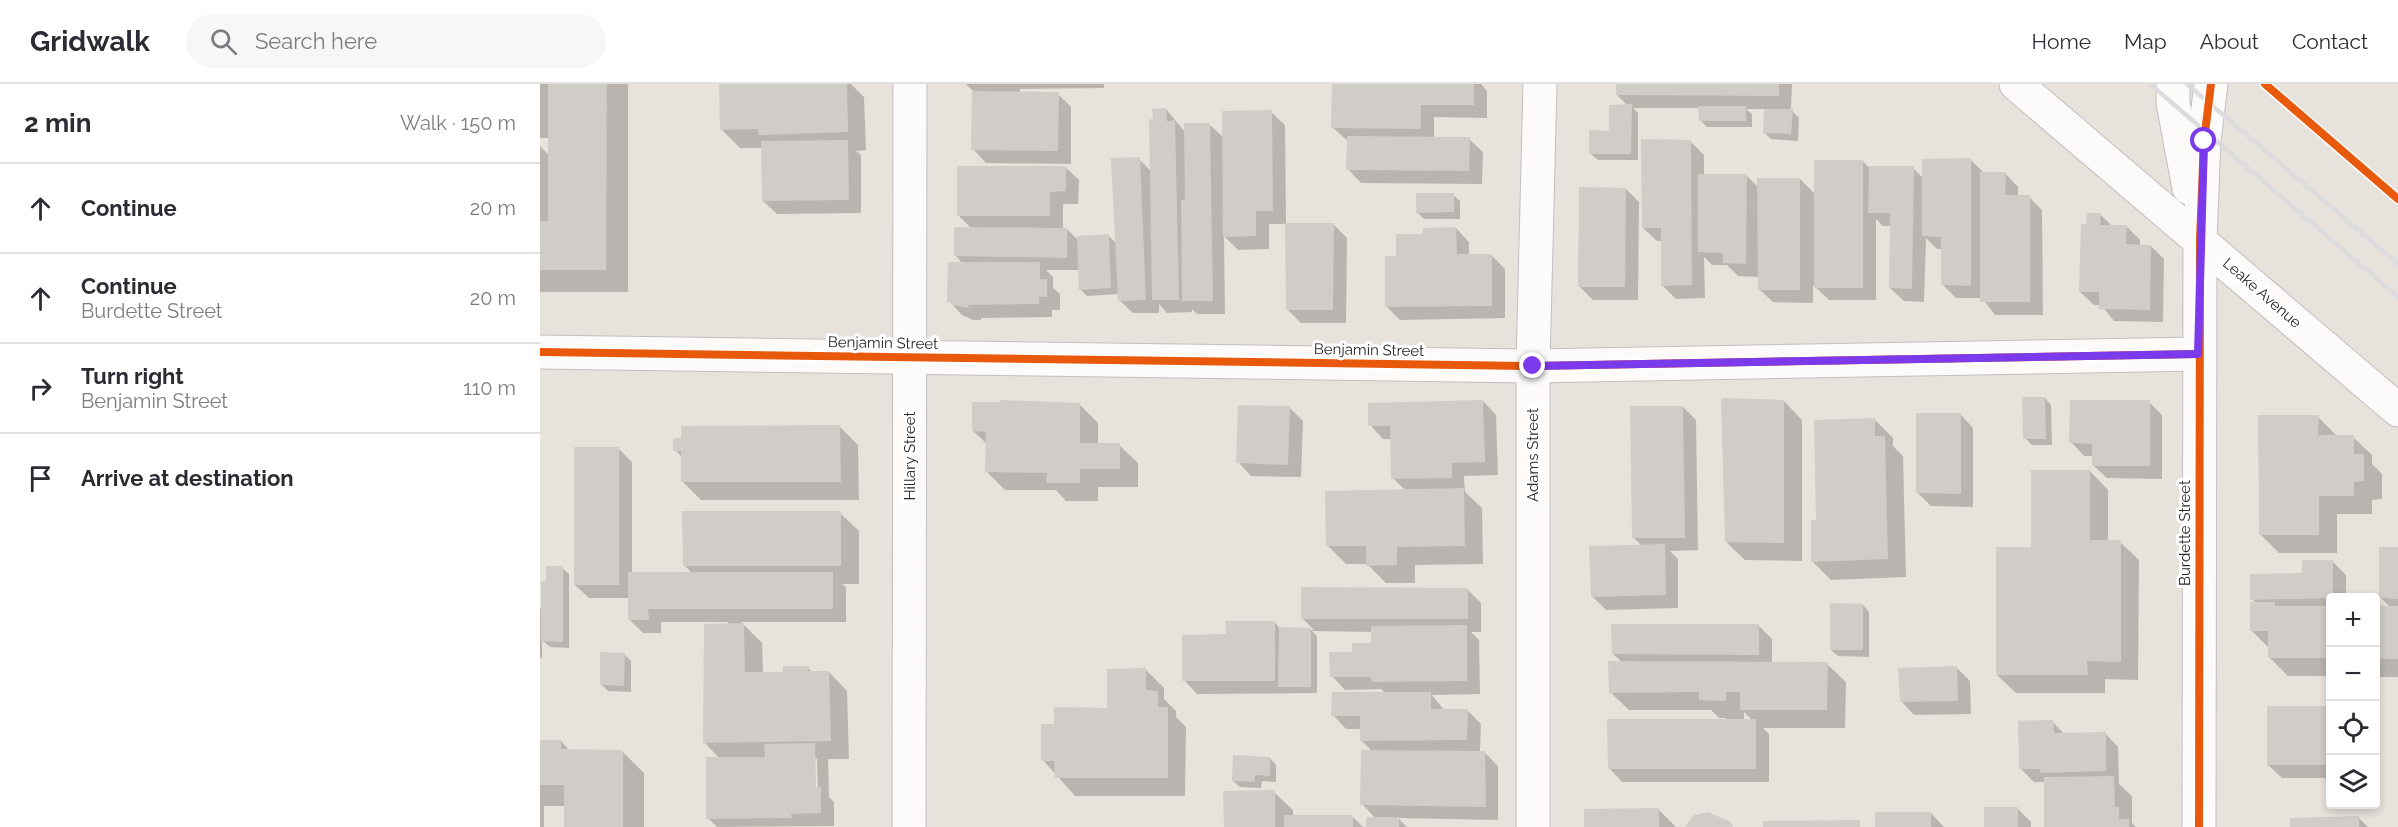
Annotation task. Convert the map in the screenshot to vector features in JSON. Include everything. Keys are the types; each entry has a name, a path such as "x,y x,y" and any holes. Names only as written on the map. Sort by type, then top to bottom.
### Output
{"street":[{"name":"Hillary Street","path":"909,827 910,84"},
{"name":"Adams Street","path":"1533,827 1533,366 1540,84"},
{"name":"Leake Avenue","path":"2016,84 2398,410"},
{"path":"2173,84 2172,103 2200,240"},
{"path":"2200,240 2204,141 2211,84"},
{"name":"Burdette Street","path":"2199,827 2198,354 2200,240"},
{"name":"Benjamin Street","path":"540,352 1533,366 2198,354"}],"building":[{"path":"548,84 607,84 606,270 540,270 540,221 548,221"},
{"path":"719,84 847,84 848,132 759,135 758,129 720,130"},
{"path":"1332,84 1474,84 1474,105 1421,105 1421,129 1331,128"},
{"path":"1616,84 1779,84 1779,96 1616,95"},
{"path":"972,91 1059,92 1058,151 971,150"},
{"path":"1632,104 1631,154 1589,154 1589,130 1609,131 1609,105"},
{"path":"1698,106 1746,106 1746,121 1699,121"},
{"path":"1166,108 1167,121 1175,120 1179,300 1152,300 1149,119 1153,120 1152,109"},
{"path":"1764,109 1793,109 1791,134 1763,133"},
{"path":"1272,110 1273,211 1256,211 1256,236 1223,237 1222,111"},
{"path":"1184,123 1210,123 1213,301 1182,301 1181,200 1185,200"},
{"path":"1347,136 1470,137 1469,171 1346,170"},
{"path":"1641,139 1691,140 1692,285 1661,286 1661,228 1642,228"},
{"path":"848,140 849,200 762,201 761,141"},
{"path":"1140,157 1146,300 1118,301 1111,158"},
{"path":"1971,158 1971,286 1941,285 1941,237 1922,236 1922,159"},
{"path":"1814,160 1863,160 1863,288 1814,288"},
{"path":"957,166 1066,166 1066,191 1050,192 1050,216 957,216"},
{"path":"1869,166 1914,166 1912,289 1889,288 1890,213 1868,213"},
{"path":"1980,172 2006,172 2005,195 2030,195 2030,302 1980,302"},
{"path":"1698,174 1747,174 1746,264 1723,263 1723,253 1698,252"},
{"path":"1757,178 1800,178 1800,290 1758,290"},
{"path":"1579,187 1626,188 1625,287 1578,287"},
{"path":"1416,193 1454,193 1454,212 1416,213"},
{"path":"2087,213 2101,213 2100,225 2127,225 2126,244 2151,245 2150,310 2099,309 2099,292 2079,292 2081,224 2086,224"},
{"path":"1285,223 1334,223 1333,310 1286,310"},
{"path":"954,227 1067,228 1067,258 954,256"},
{"path":"1456,227 1457,254 1492,254 1492,306 1385,307 1385,256 1396,256 1396,234 1423,234 1423,228"},
{"path":"1109,234 1111,288 1079,290 1077,236"},
{"path":"948,262 1040,262 1040,279 1047,279 1047,297 1039,297 1039,304 968,305 969,308 952,305 951,302 947,302"},
{"path":"2022,397 2045,397 2046,439 2023,439"},
{"path":"1721,398 1784,400 1784,543 1725,542"},
{"path":"1000,400 1080,403 1080,443 1120,443 1120,469 1080,469 1080,483 1046,483 1047,473 985,472 986,432 972,431 972,402 1000,402"},
{"path":"1483,400 1485,462 1452,463 1452,478 1391,479 1390,426 1368,426 1368,403"},
{"path":"2070,400 2150,400 2150,466 2092,466 2092,444 2069,443"},
{"path":"1238,405 1290,406 1288,465 1236,463"},
{"path":"1630,406 1683,406 1685,538 1632,538"},
{"path":"1916,413 1961,413 1961,494 1916,493"},
{"path":"2258,415 2319,415 2318,435 2354,435 2354,454 2364,454 2364,481 2354,482 2354,496 2319,496 2319,535 2259,535"},
{"path":"1875,418 1875,436 1885,436 1888,559 1811,562 1811,520 1816,520 1814,420"},
{"path":"840,425 841,482 681,482 681,451 673,451 673,438 681,438 681,426"},
{"path":"574,447 619,447 619,585 574,585"},
{"path":"2031,470 2090,470 2090,540 2121,540 2121,662 2087,661 2088,675 1996,675 1996,547 2031,547"},
{"path":"1464,488 1465,546 1397,547 1397,565 1366,566 1366,546 1326,546 1325,491"},
{"path":"682,511 841,511 841,566 683,566"},
{"path":"1665,544 1666,595 1591,597 1589,546"},
{"path":"2379,547 2398,547 2398,599 2380,598"},
{"path":"2302,560 2333,560 2333,593 2326,593 2326,598 2250,600 2250,574 2302,573"},
{"path":"546,566 563,566 563,642 541,641 541,581 546,581"},
{"path":"628,572 833,572 833,609 648,609 649,620 628,620"},
{"path":"1301,587 1468,588 1468,619 1301,619"},
{"path":"2250,602 2275,602 2275,606 2326,606 2326,658 2268,658 2268,631 2250,631"},
{"path":"1830,603 1863,604 1863,650 1830,650"},
{"path":"2380,606 2398,606 2398,659 2380,659"},
{"path":"1225,621 1275,621 1275,681 1182,681 1182,635 1226,634"},
{"path":"744,623 745,672 783,672 783,666 809,666 808,671 829,671 831,741 703,743 704,624"},
{"path":"1611,624 1759,624 1759,655 1612,654"},
{"path":"1467,625 1467,681 1372,682 1371,677 1330,677 1329,652 1352,652 1352,643 1371,643 1371,626"},
{"path":"1279,627 1311,628 1311,687 1278,687"},
{"path":"600,652 625,653 624,686 600,685"},
{"path":"1608,661 1828,662 1827,710 1740,710 1740,692 1726,692 1726,701 1699,700 1699,692 1609,693"},
{"path":"1957,666 1958,701 1900,702 1898,668"},
{"path":"1146,668 1146,690 1158,691 1158,707 1168,707 1168,778 1055,778 1054,761 1041,761 1041,724 1054,724 1054,707 1107,708 1107,669"},
{"path":"1332,692 1431,692 1431,709 1468,709 1467,740 1360,741 1360,716 1331,716"},
{"path":"2267,706 2326,706 2326,765 2267,765"},
{"path":"1607,719 1756,719 1756,769 1608,769"},
{"path":"2053,720 2054,733 2106,732 2106,771 2040,773 2040,769 2019,769 2018,721"},
{"path":"540,740 561,740 561,749 623,750 623,827 564,827 564,785 540,785"},
{"path":"815,743 816,787 821,787 821,813 791,814 792,818 706,819 706,757 765,757 764,744"},
{"path":"1361,750 1485,751 1486,807 1360,805"},
{"path":"1233,755 1270,757 1270,776 1255,775 1255,782 1232,781"},
{"path":"2114,776 2115,807 2119,807 2119,819 2129,819 2129,827 2044,827 2044,777"},
{"path":"1275,790 1275,827 1224,827 1223,791"},
{"path":"1984,807 2018,807 2018,827 1984,827"},
{"path":"1659,808 1659,827 1584,827 1584,809"},
{"path":"1708,812 1731,822 1733,827 1685,827 1694,815"},
{"path":"1875,812 1931,812 1931,827 1875,827"},
{"path":"1284,815 1353,815 1353,827 1284,827"},
{"path":"2359,816 2359,827 2290,827 2290,818"},
{"path":"1366,817 1399,817 1399,827 1366,827"},
{"path":"1860,820 1860,827 1763,827 1763,821"}],"railway":[{"path":"2150,84 2398,297"},
{"path":"2187,84 2398,264"}],"cycle path":[{"path":"2199,827 2200,239 2204,141 2211,84"},
{"path":"2265,84 2398,199"},
{"path":"540,352 1533,366 2198,354"}],"route":[{"path":"1533,366 2198,354 2204,141"}]}
